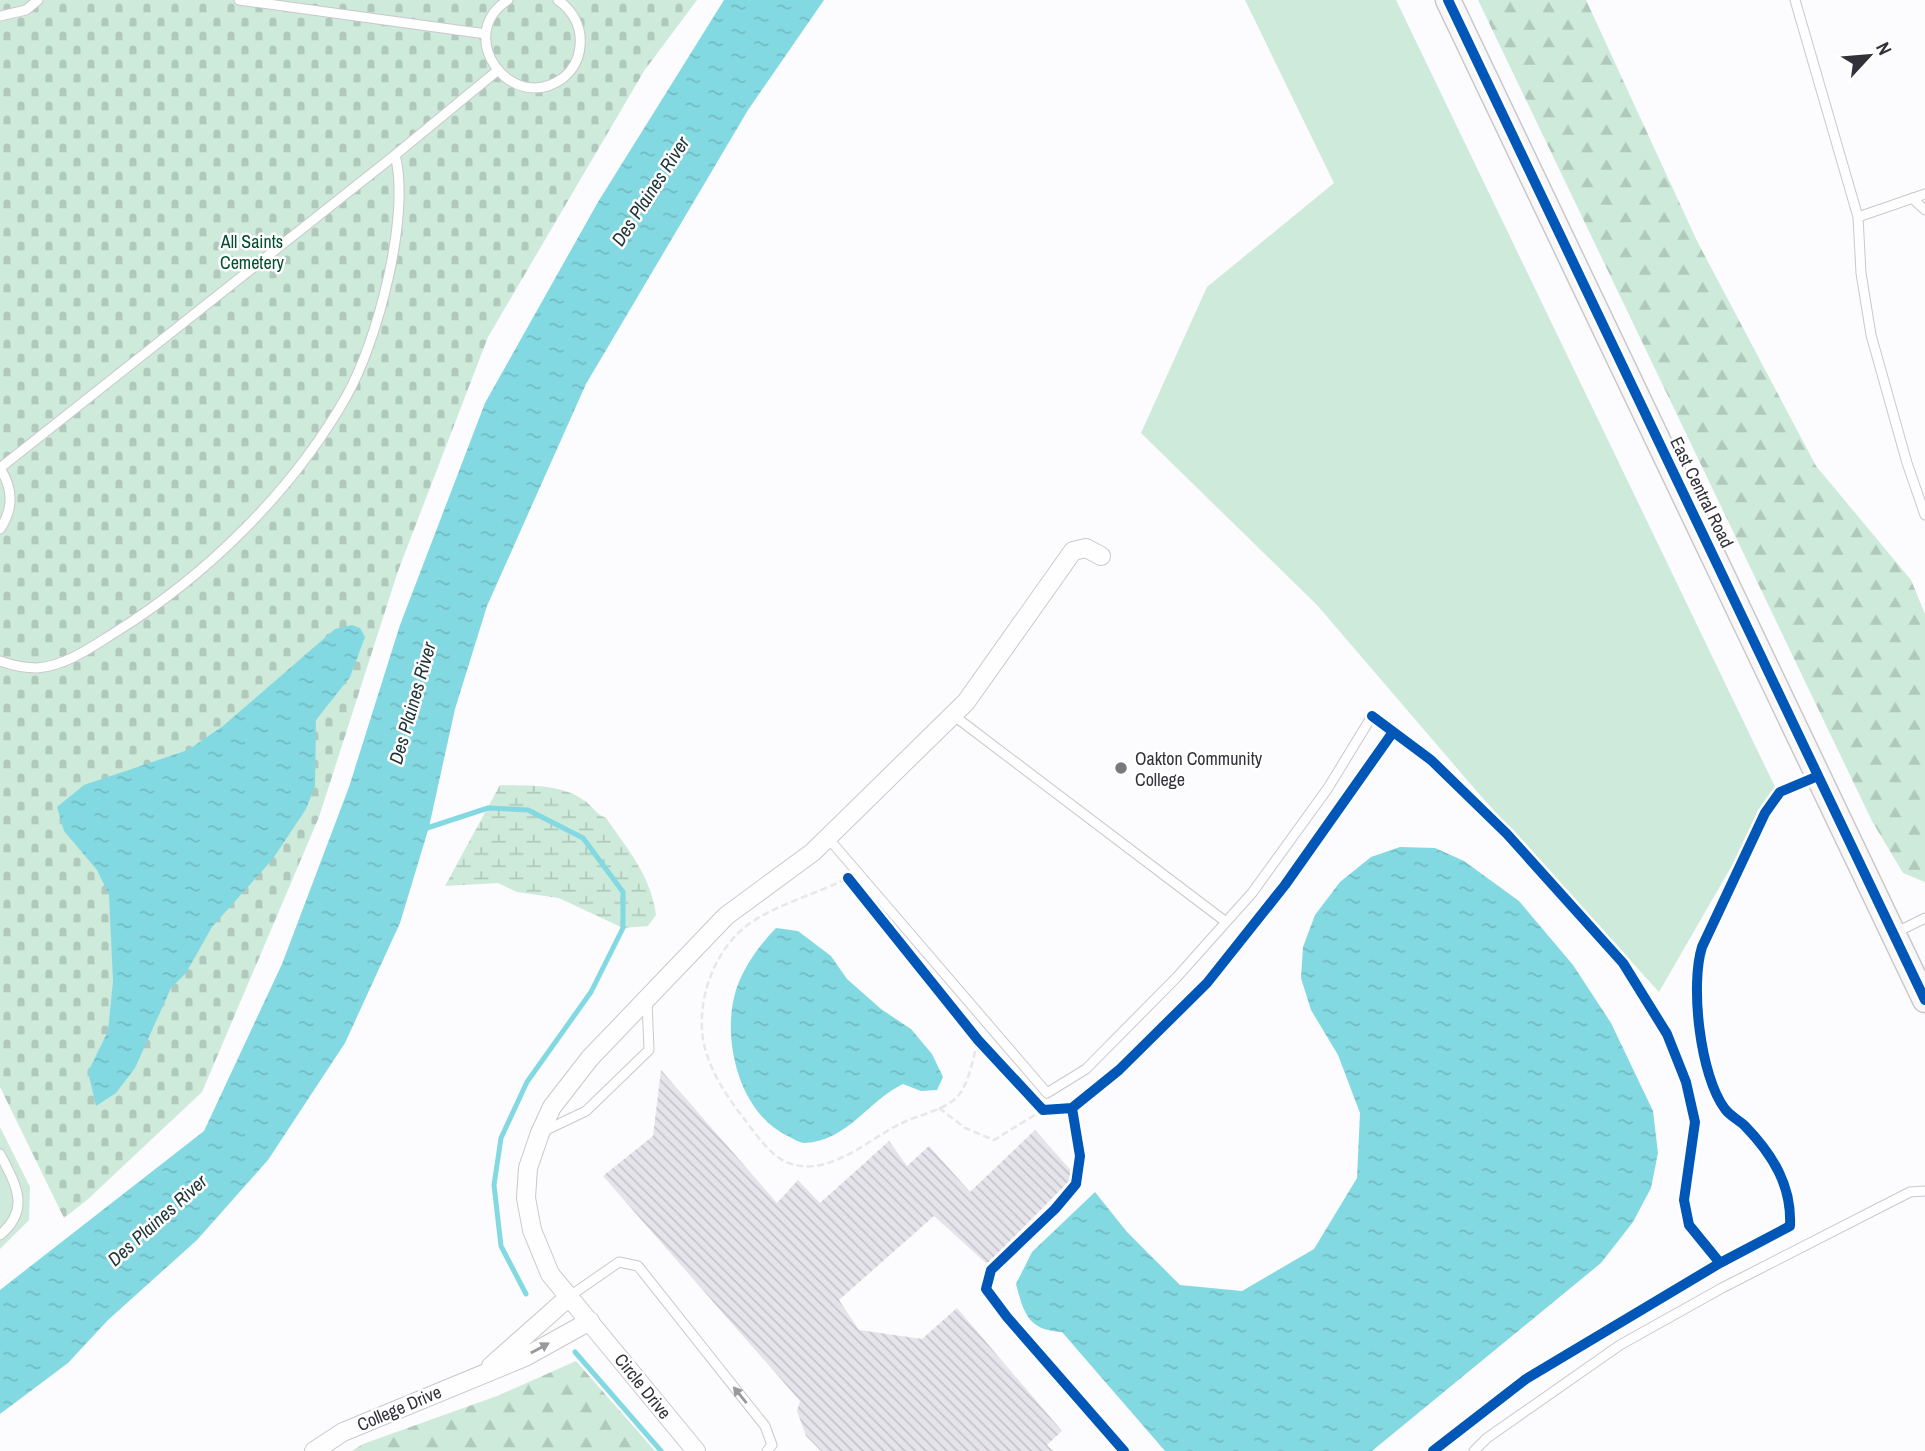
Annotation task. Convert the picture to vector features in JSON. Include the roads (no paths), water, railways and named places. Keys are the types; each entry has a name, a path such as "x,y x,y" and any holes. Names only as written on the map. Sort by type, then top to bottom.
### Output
{"main road":[{"name":"East Central Road","path":"1448,0 1925,1000"}],"street":[{"name":"Circle Drive","path":"696,1451 550,1274 532,1230 527,1198 528,1168 540,1133 552,1107 590,1058 726,916 828,838 966,702 1073,551 1086,548 1101,556"},
{"name":"College Drive","path":"487,1370 569,1296"},
{"name":"College Drive","path":"314,1451 343,1432 487,1370 525,1357 590,1321"}],"lane":[{"path":"0,16 26,10 38,0"},
{"path":"239,0 486,34"},
{"path":"1796,0 1858,217 1861,273 1871,335 1907,463 1925,515"},
{"path":"505,1 489,22 486,34 487,54 497,71 508,81 530,88 553,84 566,75 575,63 580,41 576,18 565,2"},
{"path":"0,529 11,507 11,493 0,468 497,71"},
{"path":"0,661 36,668 61,663 153,609 210,561 282,488 317,445 348,394 374,329 393,256 400,174 395,155"},
{"path":"1858,217 1925,194"},
{"path":"1912,198 1925,210"},
{"path":"953,715 1226,922"},
{"path":"828,838 1047,1093 1086,1069 1177,977 1252,893 1328,788 1372,716"},
{"path":"1894,934 1925,918"},
{"path":"540,1133 586,1111 649,1050 647,1000"},
{"path":"0,1154 19,1197 17,1217 0,1235"},
{"path":"1474,1451 1487,1438 1620,1345 1722,1288 1885,1204 1910,1192 1925,1191"},
{"path":"569,1296 619,1262 638,1266 765,1426 772,1445 767,1451"}],"water":[{"name":"Des Plaines River","path":"724,0 824,0 748,110 586,384 487,606 455,709 429,827 400,923 345,1043 268,1160 197,1240 108,1320 68,1363 0,1414 0,1290 204,1131 282,964 349,787 400,625 485,403 598,202"},
{"path":"352,625 360,628 365,637 350,677 316,720 315,786 306,809 272,860 212,927 186,973 171,988 135,1068 116,1093 96,1106 88,1072 108,1031 113,981 109,895 97,870 64,831 57,807 84,785 188,750 223,726 335,629"},
{"path":"1400,847 1435,848 1464,861 1519,901 1573,965 1611,1023 1653,1111 1658,1153 1651,1188 1633,1222 1601,1263 1372,1451 1165,1451 1062,1332 1042,1328 1029,1318 1016,1284 1032,1252 1095,1192 1127,1232 1180,1285 1242,1291 1314,1249 1357,1178 1360,1113 1338,1055 1311,1010 1301,978 1303,947 1315,915 1340,882 1371,857"},
{"path":"776,928 798,931 831,956 847,979 881,1009 911,1029 932,1054 943,1077 937,1090 921,1091 903,1084 890,1091 845,1128 820,1141 800,1142 770,1124 756,1109 746,1092 738,1072 731,1030 732,1009 739,981 753,957"}],"waterway":[{"path":"424,829 488,808 528,810 583,838 623,892 623,928 591,992 527,1082 501,1138 494,1185 501,1246 526,1294"},
{"path":"575,1352 661,1451"}],"place":[{"name":"Oakton Community College","path":"1121,768"}],"park label":[{"name":"All Saints Cemetery","path":"252,251"}]}
